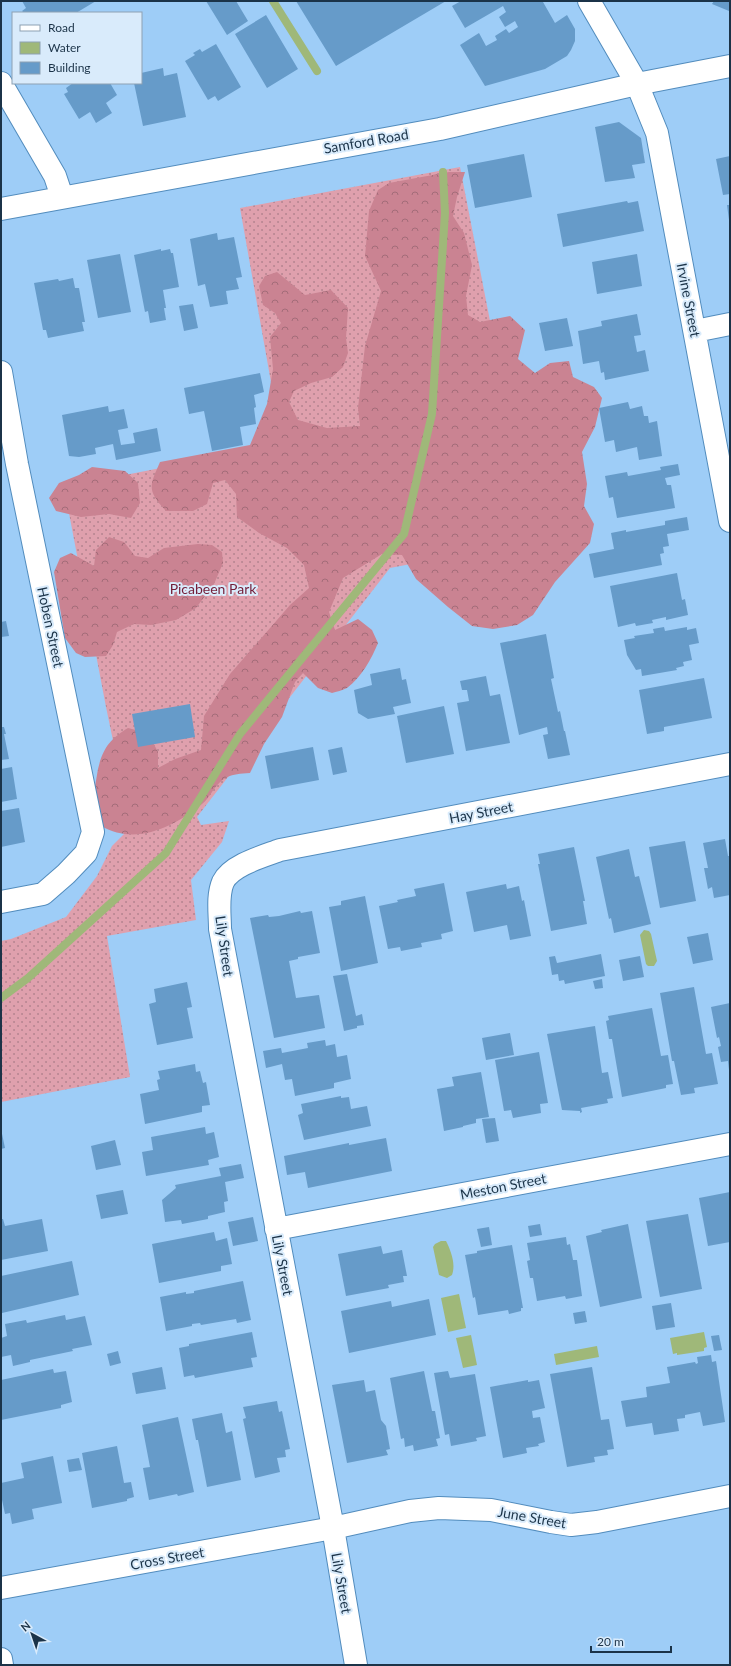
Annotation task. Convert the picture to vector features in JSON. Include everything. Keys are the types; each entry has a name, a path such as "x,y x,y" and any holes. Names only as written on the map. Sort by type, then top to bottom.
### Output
{"street":[{"name":"Irvine Street","path":"589,1 637,84 658,134 730,521"},
{"name":"Samford Road","path":"1,209 440,129 637,84 730,66"},
{"path":"1,83 55,176 62,197"},
{"path":"695,331 730,324"},
{"name":"Hoben Street","path":"1,372 18,464 93,832 86,853 66,874 43,894 1,902"},
{"name":"Hay Street","path":"236,869 255,858 280,850 730,764"},
{"name":"Lily Street","path":"236,869 223,882 219,903 220,929 333,1528 356,1665"},
{"name":"Meston Street","path":"276,1229 730,1144"},
{"name":"June Street","path":"333,1528 410,1511 439,1508 491,1510 571,1525 596,1522 730,1496"},
{"name":"Cross Street","path":"1,1588 333,1528"},
{"path":"1,1659 2,1665"}],"green space":[{"name":"Picabeen Park","path":"460,167 491,326 525,542 390,568 197,817 201,825 229,821 222,842 191,880 196,920 107,936 130,1077 1,1102 1,941 11,939 66,917 97,876 112,846 131,827 106,707 64,487 282,444 240,208"},
{"path":"449,172 465,172 453,216 464,233 472,265 466,296 468,315 480,322 510,316 525,330 518,359 535,373 550,363 569,361 573,377 594,387 602,398 595,427 582,452 587,484 584,506 594,524 590,543 555,582 533,615 517,625 493,629 472,626 448,607 416,579 402,555 382,554 343,578 329,612 335,630 358,619 372,630 378,643 366,667 352,684 345,689 332,693 318,688 303,673 295,682 282,717 264,744 250,773 232,775 224,779 205,801 191,812 179,820 154,831 141,834 128,834 114,832 101,826 91,796 95,786 102,755 112,740 128,728 148,733 158,752 158,768 175,759 201,750 204,716 230,674 290,605 309,588 304,565 287,548 259,533 237,517 236,494 225,480 213,483 207,504 193,511 166,511 156,498 152,488 152,483 160,462 250,445 267,404 273,369 270,337 281,323 275,313 263,305 259,286 265,276 277,272 305,295 331,290 348,308 346,338 348,353 343,367 332,377 311,383 294,391 289,402 298,420 327,428 360,426 358,408 365,346 381,291 365,256 369,211 378,190 389,183"},
{"path":"92,467 125,471 138,483 140,503 131,518 109,514 81,517 56,511 49,498 59,483 79,475"},
{"path":"109,537 124,542 135,556 148,558 164,548 198,544 212,545 222,552 223,563 214,584 196,608 176,620 151,625 134,624 117,632 113,645 106,656 85,657 76,653 65,638 54,572 60,558 71,553 94,566 96,550"}],"water":[{"path":"644,930 649,931 651,934 657,961 654,966 648,966 646,964 640,935"},
{"path":"441,1241 446,1241 453,1262 452,1275 447,1278 439,1275 433,1247"},
{"path":"459,1294 466,1328 448,1332 441,1298"},
{"path":"704,1332 707,1347 704,1348 704,1351 677,1355 677,1353 673,1354 670,1338"},
{"path":"471,1335 477,1365 463,1368 456,1338"},
{"path":"597,1346 599,1357 556,1365 554,1354"}],"building":[{"path":"22,1 96,1 78,12 22,11 26,8"},
{"path":"206,1 236,1 248,21 227,35"},
{"path":"296,1 446,1 336,66"},
{"path":"461,1 546,1 543,2 555,23 567,15 575,29 575,41 567,56 545,69 485,86 460,45 479,33 486,46 497,40 495,36 506,29 509,33 518,27 515,21 505,27 499,17 506,12 503,6 465,28 452,6"},
{"path":"714,1 730,1 729,11 712,4"},
{"path":"266,15 298,69 267,88 235,34"},
{"path":"216,44 241,87 218,101 215,96 208,100 185,61 195,55 193,53 200,49 202,52"},
{"path":"163,68 164,76 177,73 186,117 143,126 134,84 142,84 142,73"},
{"path":"72,84 111,84 117,95 106,103 112,113 96,123 90,112 79,119 64,94 68,92 66,88"},
{"path":"619,122 641,138 645,163 632,165 635,178 605,182 595,127"},
{"path":"524,154 532,197 475,208 467,165"},
{"path":"730,156 730,194 723,195 716,159"},
{"path":"627,201 628,203 638,201 644,231 563,247 557,214"},
{"path":"727,205 730,205 730,220 729,220"},
{"path":"217,233 218,240 234,237 242,277 236,278 239,289 226,291 228,304 210,307 205,284 198,286 190,239"},
{"path":"161,249 161,251 170,249 171,253 173,253 179,287 163,290 166,320 150,323 148,311 145,312 134,255"},
{"path":"120,254 131,312 98,318 87,260"},
{"path":"637,254 642,286 597,294 592,262"},
{"path":"73,278 75,288 79,288 85,322 82,322 84,331 48,338 46,330 43,330 34,283"},
{"path":"193,304 198,328 184,331 179,306"},
{"path":"637,314 641,335 634,336 637,352 645,350 649,371 605,380 604,372 601,373 599,361 583,364 578,331 602,326 601,321"},
{"path":"567,318 573,346 545,351 539,323"},
{"path":"260,373 264,392 254,395 256,424 240,427 243,445 212,451 204,411 189,414 184,388"},
{"path":"628,402 630,409 642,406 644,416 648,416 649,423 657,421 662,456 639,460 637,447 616,452 614,440 605,442 599,408"},
{"path":"108,406 109,412 124,409 128,428 118,430 121,445 135,443 133,433 157,428 161,451 116,460 113,444 95,448 96,454 79,457 69,456 62,415"},
{"path":"678,464 680,475 665,478 667,485 671,485 675,508 617,518 613,497 609,498 605,476 627,472 628,476 661,470 660,467"},
{"path":"687,517 689,530 667,534 669,546 663,547 664,553 660,554 662,565 594,578 589,554 614,549 611,533 626,530 626,532 665,525 665,521"},
{"path":"677,573 682,600 685,599 688,615 666,620 666,617 652,620 653,623 636,626 635,623 618,627 610,586"},
{"path":"6,621 9,636 1,637 1,622"},
{"path":"664,627 665,631 687,627 687,630 696,628 699,643 689,645 692,660 683,662 684,666 676,668 677,670 642,676 641,669 636,670 627,655 624,640 635,638 634,636 654,633 653,629"},
{"path":"546,634 554,678 551,679 558,712 560,711 570,755 548,759 543,735 548,734 547,727 519,735 500,643"},
{"path":"400,668 402,680 406,679 411,703 393,707 395,714 368,719 358,713 354,690 372,685 370,674"},
{"path":"486,676 490,696 500,694 510,743 466,751 457,703 469,701 467,690 462,690 460,681"},
{"path":"704,678 712,718 664,727 664,731 647,734 639,690"},
{"path":"190,704 195,737 138,747 132,714"},
{"path":"444,706 454,754 406,763 397,716"},
{"path":"1,727 4,727 6,734 4,734 9,759 1,760"},
{"path":"313,747 319,780 271,789 265,756"},
{"path":"342,747 347,772 333,775 328,750"},
{"path":"12,767 17,799 1,802 1,769"},
{"path":"19,808 25,842 1,847 1,811"},
{"path":"725,839 728,856 730,856 730,895 714,898 712,887 708,889 704,868 708,868 703,843"},
{"path":"685,841 696,901 660,908 649,847"},
{"path":"574,847 585,901 583,901 587,924 551,931 538,864 540,864 538,854"},
{"path":"629,849 635,877 639,876 651,924 614,933 611,918 609,919 596,857"},
{"path":"444,883 453,931 441,934 442,939 421,943 422,947 401,951 400,947 388,949 379,906 416,896 414,889"},
{"path":"506,884 507,889 519,886 522,901 524,900 531,936 510,940 507,925 474,932 466,892"},
{"path":"365,896 378,963 341,971 329,907 341,905 341,901"},
{"path":"300,911 301,913 312,911 320,953 298,957 298,959 289,961 296,998 319,995 325,1028 274,1038 250,918 268,915 269,917 279,916"},
{"path":"708,933 713,960 693,964 687,937"},
{"path":"601,954 605,976 565,984 564,980 559,981 558,974 552,975 549,957 555,956 557,963"},
{"path":"640,956 644,977 623,981 619,960"},
{"path":"347,974 356,1016 362,1014 364,1025 344,1031 333,976"},
{"path":"602,979 603,988 595,989 593,981"},
{"path":"187,982 192,1007 187,1008 193,1038 157,1045 149,1004 156,1002 154,989"},
{"path":"694,987 706,1054 712,1053 718,1084 694,1088 695,1093 681,1095 674,1061 672,1061 660,993"},
{"path":"730,1003 729,1070 728,1061 721,1062 718,1047 721,1046 719,1037 717,1038 711,1007"},
{"path":"652,1008 661,1056 668,1055 673,1084 666,1085 666,1088 622,1097 612,1039 609,1039 606,1021 609,1020 608,1016"},
{"path":"595,1026 602,1073 608,1072 613,1098 607,1099 608,1103 581,1108 582,1112 580,1113 580,1111 562,1110 547,1034"},
{"path":"510,1033 514,1055 486,1060 482,1038"},
{"path":"325,1040 326,1046 335,1044 337,1057 347,1055 351,1079 334,1083 334,1088 295,1096 292,1079 285,1080 282,1064 266,1068 263,1051 281,1048 282,1053 308,1048 307,1043"},
{"path":"539,1052 548,1103 540,1104 541,1113 513,1118 511,1110 504,1111 495,1060"},
{"path":"195,1064 196,1072 200,1071 203,1083 206,1082 210,1105 202,1106 202,1112 145,1124 140,1094 159,1090 157,1080 160,1079 158,1071"},
{"path":"481,1072 489,1117 476,1119 476,1123 444,1131 437,1089 454,1086 452,1077"},
{"path":"341,1096 341,1098 349,1097 351,1109 367,1106 371,1126 304,1140 298,1115 303,1113 301,1104"},
{"path":"495,1118 499,1141 486,1143 482,1119"},
{"path":"205,1127 206,1134 214,1132 219,1157 208,1160 209,1165 146,1176 142,1152 153,1150 151,1137"},
{"path":"1,1129 5,1148 1,1149"},
{"path":"386,1138 392,1171 308,1188 305,1172 287,1175 284,1156 349,1143 349,1145"},
{"path":"115,1140 121,1165 96,1170 91,1146"},
{"path":"241,1164 244,1178 225,1182 228,1201 224,1202 225,1212 208,1216 208,1219 182,1224 181,1220 165,1222 162,1200 176,1188 175,1185 221,1176 219,1168"},
{"path":"123,1190 128,1214 101,1219 96,1195"},
{"path":"730,1192 730,1242 708,1246 699,1198"},
{"path":"688,1214 702,1289 660,1297 646,1221"},
{"path":"253,1217 258,1241 233,1246 228,1222"},
{"path":"1,1219 3,1219 5,1226 42,1219 48,1251 1,1260"},
{"path":"540,1224 542,1235 530,1237 528,1226"},
{"path":"628,1224 642,1298 600,1307 586,1236 602,1232 601,1230"},
{"path":"489,1227 492,1245 481,1247 477,1229"},
{"path":"214,1232 216,1241 227,1238 232,1264 221,1266 221,1271 159,1283 152,1244"},
{"path":"566,1237 567,1245 570,1244 573,1260 577,1260 582,1296 566,1299 565,1296 537,1301 533,1278 530,1278 527,1261 530,1260 527,1243"},
{"path":"512,1245 523,1308 521,1308 521,1311 509,1314 508,1310 478,1315 475,1297 473,1298 465,1255 477,1253 477,1251"},
{"path":"381,1246 383,1254 402,1250 407,1276 403,1276 404,1282 388,1285 389,1288 346,1296 338,1254"},
{"path":"72,1261 79,1295 2,1313 1,1276"},
{"path":"243,1281 251,1320 237,1323 236,1319 201,1325 200,1323 192,1324 192,1326 166,1331 160,1297 186,1292 186,1294 194,1293 194,1291"},
{"path":"429,1299 436,1335 349,1353 341,1311 391,1301 392,1307"},
{"path":"671,1303 675,1327 656,1330 652,1306"},
{"path":"585,1311 587,1322 575,1324 573,1313"},
{"path":"65,1315 66,1320 85,1316 92,1345 72,1349 73,1351 30,1360 30,1362 13,1366 11,1355 1,1357 1,1338 7,1336 5,1324 26,1320 27,1323"},
{"path":"252,1332 257,1357 251,1358 253,1367 195,1378 194,1375 184,1377 179,1348 189,1346 189,1344"},
{"path":"719,1335 722,1350 714,1351 711,1336"},
{"path":"118,1351 121,1363 110,1366 107,1354"},
{"path":"711,1355 712,1362 716,1361 725,1422 703,1426 700,1412 685,1415 685,1418 677,1419 679,1431 654,1435 652,1423 626,1427 621,1401 647,1397 646,1387 670,1383 667,1367 695,1362 696,1364 698,1363 697,1357"},
{"path":"162,1367 166,1389 136,1394 132,1373"},
{"path":"592,1367 601,1420 609,1419 614,1449 607,1450 608,1455 594,1457 595,1462 567,1467 550,1374"},
{"path":"53,1369 54,1373 66,1371 72,1402 61,1405 61,1408 1,1420 1,1380"},
{"path":"424,1371 432,1411 435,1411 440,1438 436,1439 438,1446 414,1451 413,1445 405,1447 404,1438 401,1439 390,1378"},
{"path":"448,1371 450,1378 475,1374 486,1436 476,1438 477,1441 451,1446 449,1434 445,1435 434,1373"},
{"path":"364,1380 366,1392 375,1390 381,1420 386,1426 390,1449 386,1450 388,1455 347,1463 332,1385"},
{"path":"528,1380 528,1382 539,1380 545,1408 532,1411 533,1418 540,1417 545,1442 538,1444 539,1446 526,1448 527,1453 503,1458 490,1387"},
{"path":"277,1401 279,1412 282,1411 290,1449 285,1450 286,1457 277,1458 280,1472 255,1478 243,1419 246,1418 243,1407"},
{"path":"222,1413 226,1433 232,1431 241,1480 207,1487 198,1440 196,1440 192,1419"},
{"path":"178,1417 194,1492 149,1500 143,1468 150,1467 142,1425"},
{"path":"117,1446 124,1483 131,1482 134,1497 127,1499 127,1501 92,1508 82,1453"},
{"path":"53,1456 62,1503 32,1509 34,1519 12,1524 10,1513 5,1514 1,1495 1,1483 24,1478 21,1463"},
{"path":"79,1458 82,1470 69,1472 67,1460"}],"waterway":[{"path":"273,1 317,71"},
{"path":"1,998 28,978 166,853 240,734 404,534 432,414 445,213 443,172"}]}
